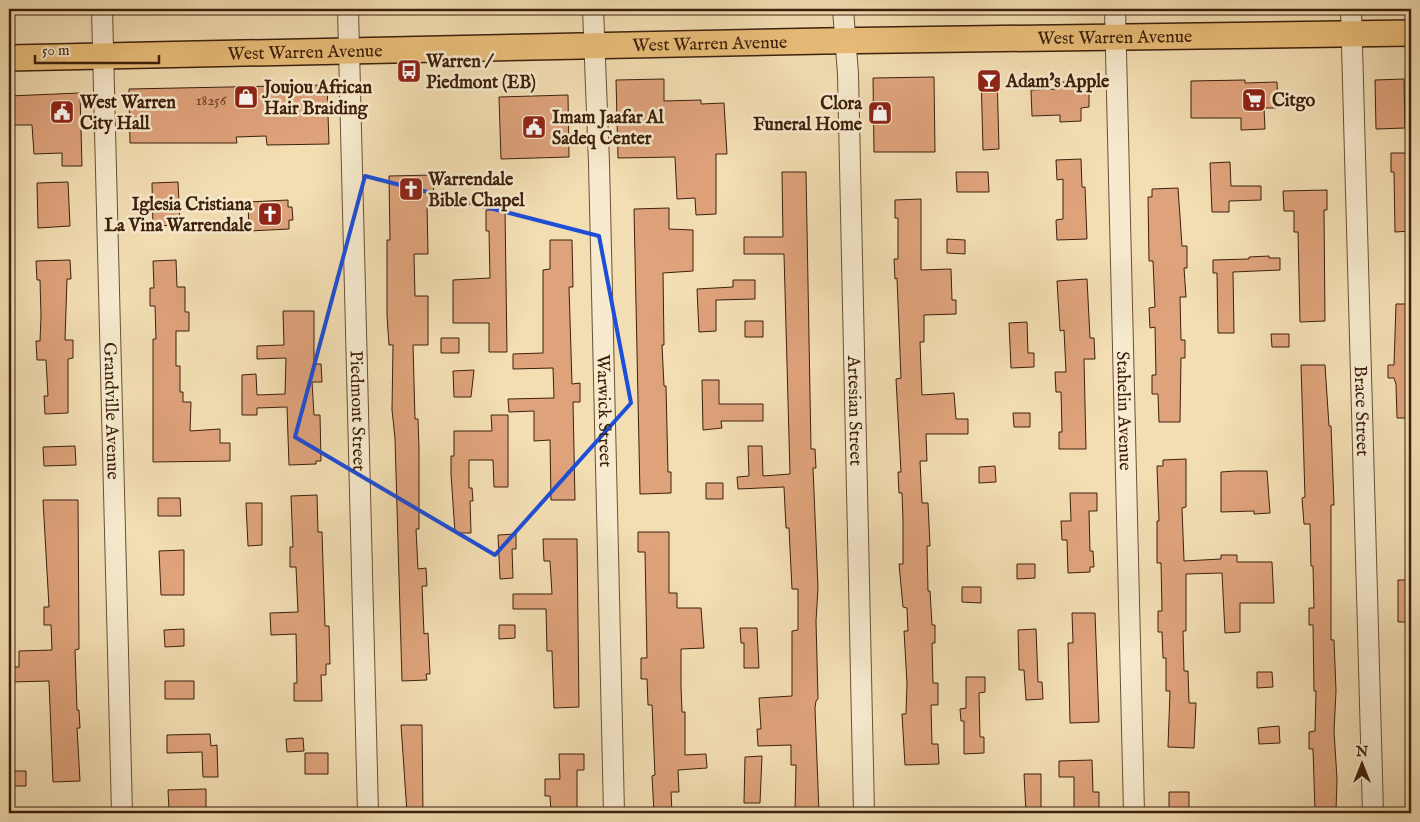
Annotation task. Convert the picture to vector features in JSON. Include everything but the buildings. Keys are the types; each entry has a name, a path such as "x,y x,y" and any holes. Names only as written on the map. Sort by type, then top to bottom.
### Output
{"main road":[{"name":"West Warren Avenue","path":"9,58 844,40 1411,33"}],"street":[{"name":"Grandville Avenue","path":"102,9 122,813"},
{"name":"Piedmont Street","path":"348,9 368,813"},
{"name":"Warwick Street","path":"594,9 600,173 614,813"},
{"name":"Artesian Street","path":"843,9 848,74 864,813"},
{"name":"Stahelin Avenue","path":"1115,9 1134,813"},
{"name":"Brace Street","path":"1351,9 1373,813"}],"highlighted area":[{"path":"365,176 599,236 631,403 495,555 295,437"}],"place":[{"name":"Warren / Piedmont (EB)","path":"409,71"},
{"name":"Adam's Apple","path":"989,81"},
{"name":"Joujou African Hair Braiding","path":"246,97"},
{"name":"Citgo","path":"1254,100"},
{"name":"West Warren City Hall","path":"62,112"},
{"name":"Clora Funeral Home","path":"880,113"},
{"name":"Imam Jaafar Al Sadeq Center","path":"534,127"},
{"name":"Warrendale Bible Chapel","path":"411,189"},
{"name":"Iglesia Cristiana La Vina Warrendale","path":"270,214"}]}
